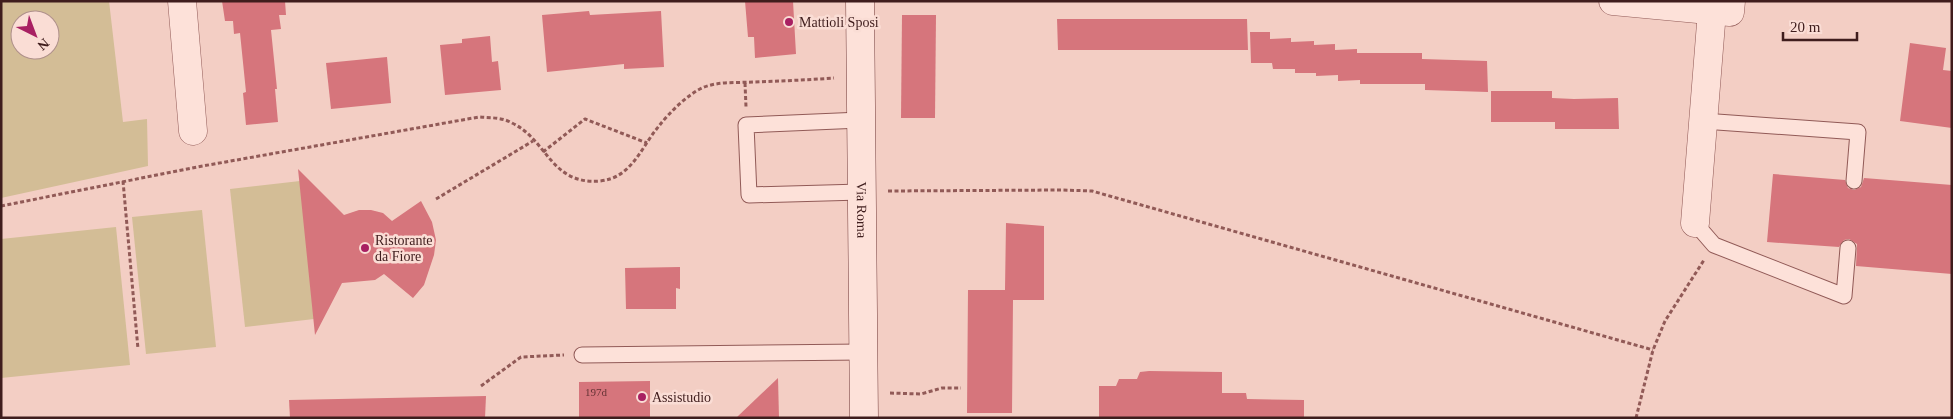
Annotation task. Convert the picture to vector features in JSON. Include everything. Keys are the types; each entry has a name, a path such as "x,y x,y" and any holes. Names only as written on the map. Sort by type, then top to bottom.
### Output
{"street":[{"path":"182,1 194,130"},
{"name":"Via Roma","path":"860,1 864,405"},
{"path":"1613,1 1725,8 1704,121 1695,223"}],"lane":[{"path":"861,120 746,125 749,195 861,192"},
{"path":"1704,121 1858,132 1854,181"},
{"path":"1695,223 1714,245 1844,296 1848,248"},
{"path":"582,355 863,352"}],"path":[{"path":"1,206 123,181 479,117 498,118 513,123 525,131 554,165 569,176 585,181 603,181 621,174 636,161 658,126 678,106 701,88 722,83 861,77"},
{"path":"543,152 585,118 647,142"},
{"path":"436,199 533,141"},
{"path":"123,181 138,350"},
{"path":"861,192 1092,191 1653,350"},
{"path":"1636,418 1653,350 1665,321 1714,245"},
{"path":"480,386 521,357 582,355"},
{"path":"864,405 942,388 961,388"}],"shaded area":[{"path":"1,1 109,1 123,122 147,119 148,166 1,198"},
{"path":"300,181 314,319 245,327 230,189"},
{"path":"202,210 216,347 146,354 132,217"},
{"path":"116,227 130,365 1,378 1,239"}],"building":[{"path":"222,1 285,1 286,15 279,15 281,29 271,30 277,89 275,89 278,122 246,125 243,93 246,92 240,33 234,34 233,21 225,21"},
{"path":"745,1 793,1 796,54 755,58 754,37 748,37"},
{"path":"589,11 590,15 661,11 664,67 624,69 624,64 547,72 542,15"},
{"path":"902,15 936,15 935,118 901,118"},
{"path":"1057,19 1247,19 1248,50 1058,50"},
{"path":"1250,32 1270,32 1270,39 1291,38 1291,42 1314,41 1314,45 1335,44 1335,50 1357,49 1357,53 1422,53 1422,59 1487,61 1488,92 1425,90 1425,84 1360,84 1360,80 1338,81 1338,75 1316,76 1316,73 1295,73 1295,69 1273,69 1272,63 1251,63"},
{"path":"490,36 492,62 498,61 501,90 445,95 440,45 462,43 462,39"},
{"path":"1910,43 1946,48 1943,70 1952,71 1952,128 1900,121"},
{"path":"387,57 391,103 331,109 326,63"},
{"path":"1491,91 1552,91 1552,98 1618,98 1619,129 1555,129 1555,122 1491,122"},
{"path":"298,169 344,215 359,210 371,210 383,213 392,221 421,201 432,222 436,240 434,255 424,285 413,298 384,274 375,280 342,283 315,335"},
{"path":"1773,174 1845,180 1848,188 1854,190 1861,187 1864,178 1952,185 1952,274 1856,266 1857,244 1849,239 1844,240 1839,247 1767,242"},
{"path":"1006,223 1044,226 1044,300 1013,300 1012,413 967,413 968,290 1005,290"},
{"path":"680,267 680,289 676,288 676,309 626,309 625,268"},
{"path":"1140,372 1222,372 1222,393 1246,393 1247,399 1304,400 1304,418 1099,418 1099,386 1116,386 1119,379 1137,379"},
{"path":"778,378 779,418 736,418"},
{"path":"650,381 650,418 579,418 579,382"},
{"path":"486,396 485,418 290,418 289,400"}],"place":[{"name":"Mattioli Sposi","path":"789,22"},
{"name":"Ristorante da Fiore","path":"365,248"},
{"name":"Assistudio","path":"642,397"}]}
